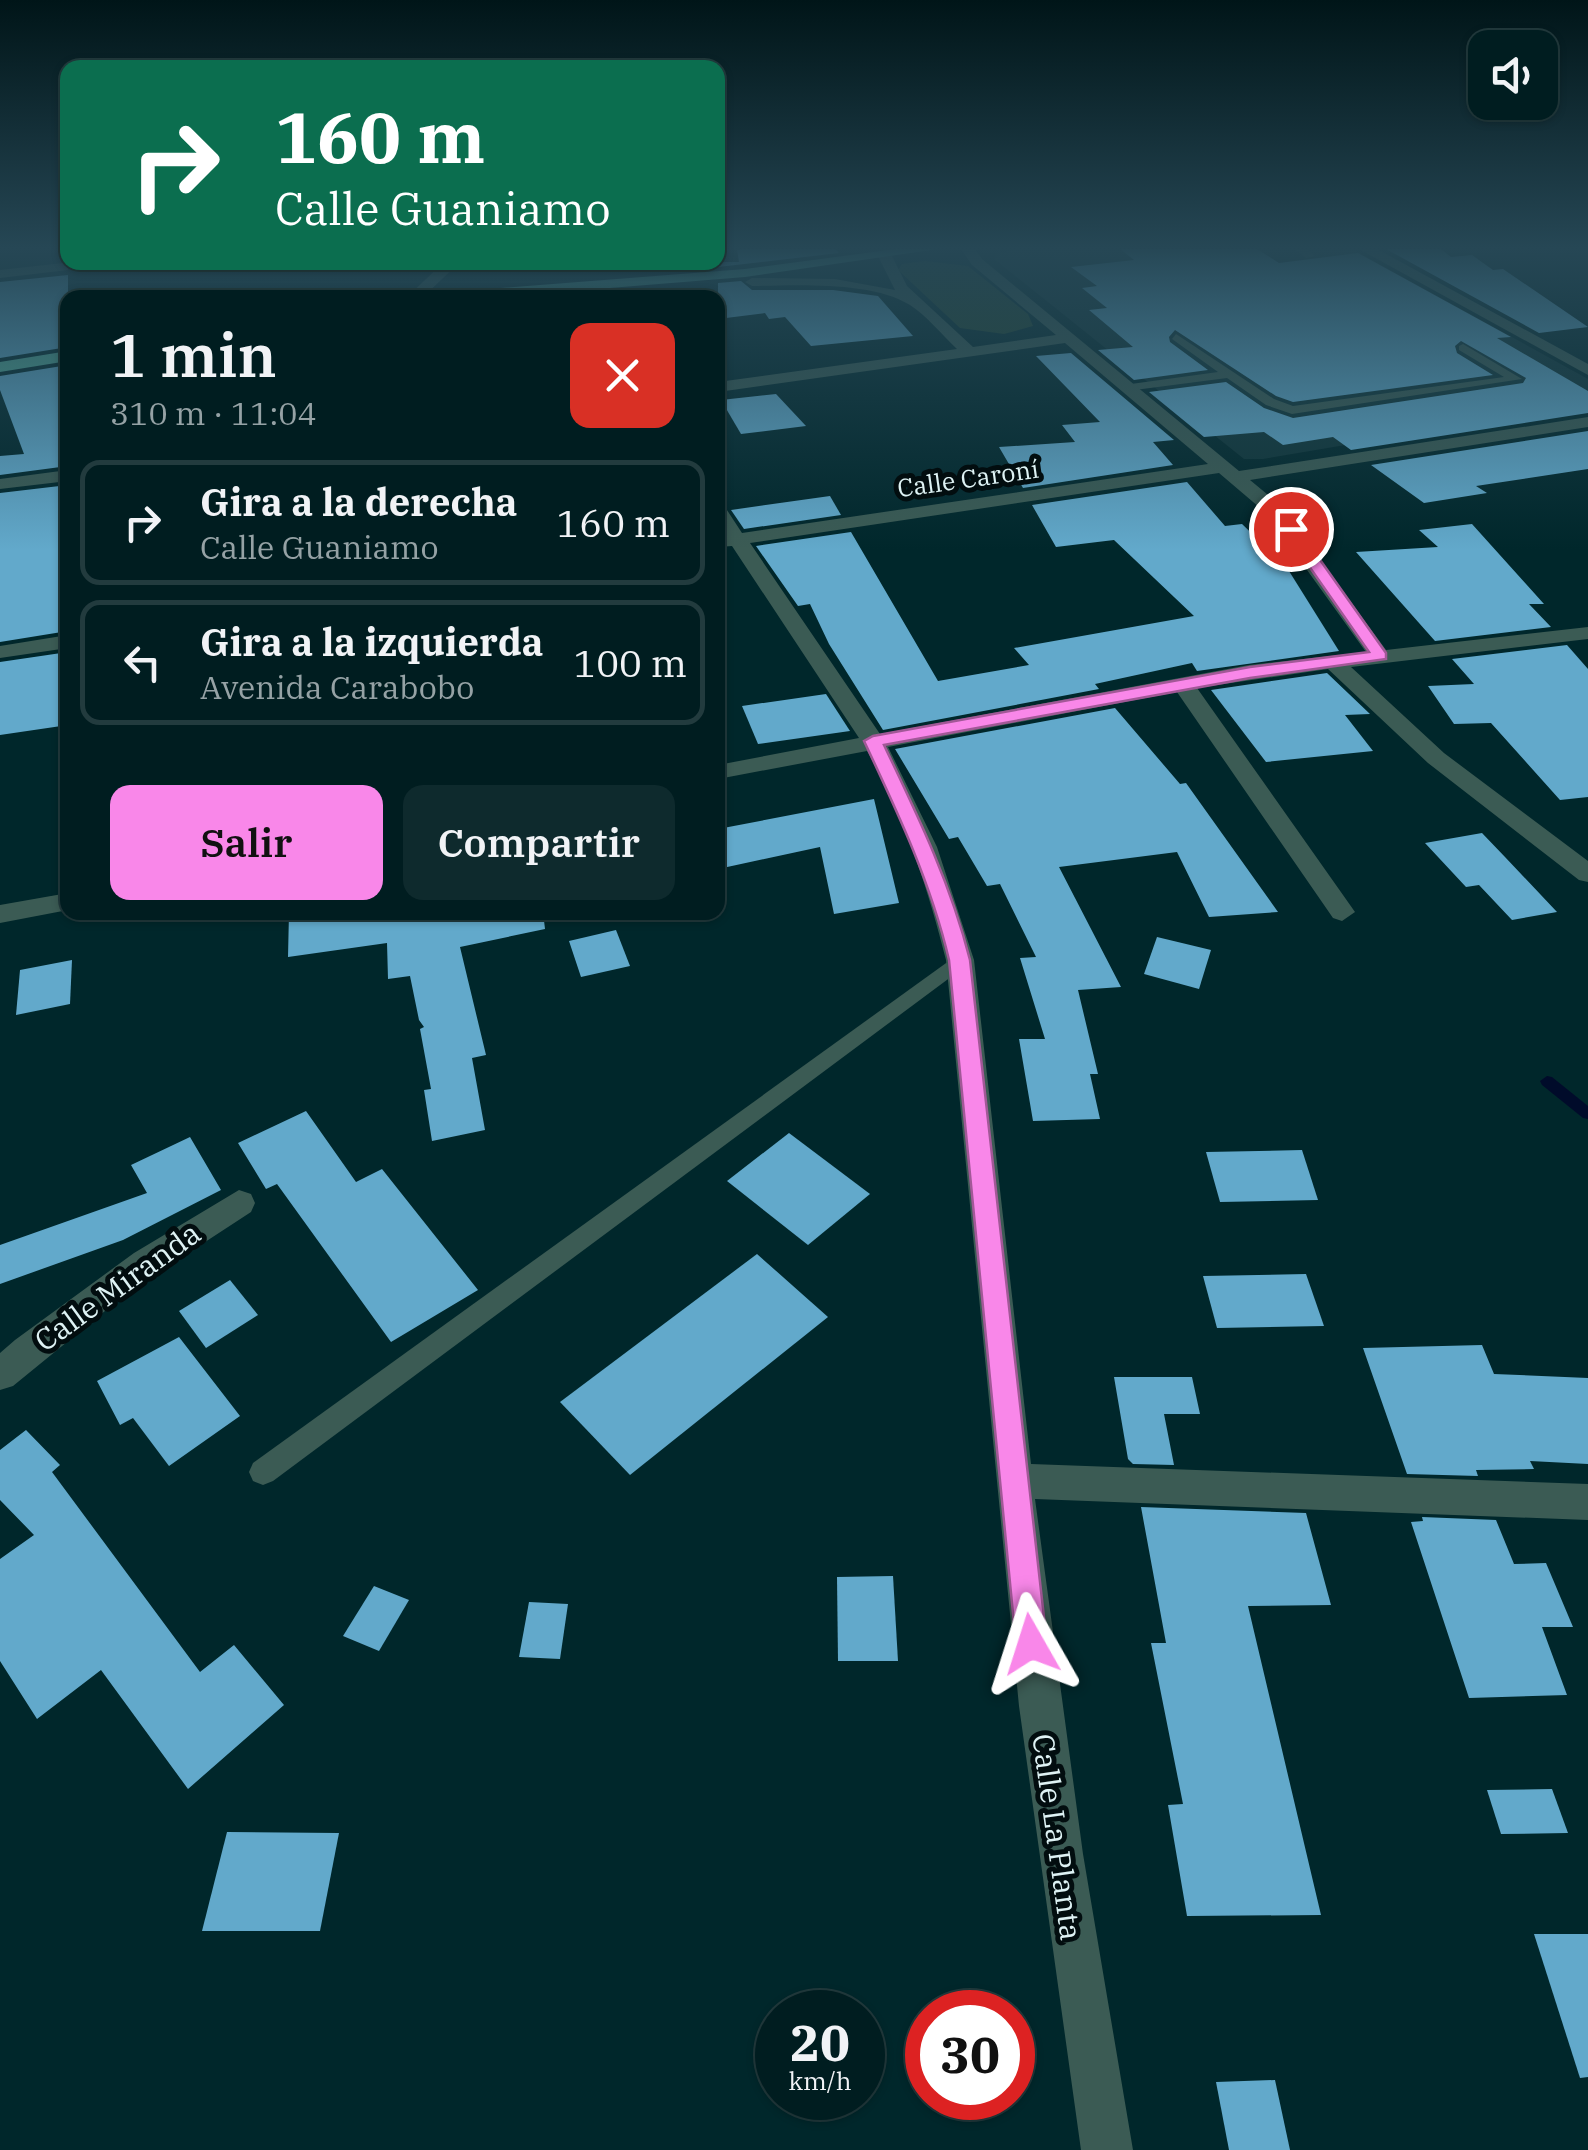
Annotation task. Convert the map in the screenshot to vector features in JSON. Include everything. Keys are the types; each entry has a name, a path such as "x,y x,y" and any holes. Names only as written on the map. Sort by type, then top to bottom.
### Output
{"highway":[{"path":"0,356 41,349"},
{"path":"0,367 60,357"}],"street":[{"path":"725,386 989,349"},
{"path":"1084,349 1231,472 1291,529 1380,656"},
{"path":"1550,349 1588,370"},
{"path":"1559,354 1588,350"},
{"name":"Calle Caroní","path":"725,531 1231,472 1588,422"},
{"path":"0,484 60,476"},
{"name":"Calle La Planta","path":"725,532 873,741 927,855 948,910 960,960 1014,1480 1058,1843 1107,2150"},
{"path":"725,771 1183,684 1332,662 1588,633"},
{"path":"0,652 60,643"},
{"path":"1332,662 1436,758 1588,874"},
{"path":"1183,684 1342,912"},
{"path":"0,914 60,903"},
{"name":"Calle Miranda","path":"0,1375 148,1258 239,1203"},
{"path":"1014,1480 1588,1502"}],"lane":[{"path":"1194,349 1278,407 1292,410 1516,379 1465,349"},
{"path":"1131,388 1230,374"},
{"path":"263,1472 960,960"}],"shaded area":[{"path":"1107,349 1534,349 1588,379 1588,404 1244,459"}],"building":[{"path":"0,349 54,349 0,358"},
{"path":"1180,349 1208,370 1134,380 1098,350"},
{"path":"1205,349 1456,349 1493,375 1293,402 1276,396"},
{"path":"1476,349 1516,349 1588,391 1588,413 1351,450 1333,437 1283,445 1264,432 1204,437 1149,392 1226,382 1264,408 1293,418 1523,383 1526,378"},
{"path":"1071,353 1174,440 1153,442 1173,465 1023,488 999,447 1075,442 1062,425 1100,422 1036,356"},
{"path":"60,366 60,467 0,475 0,456 24,454 0,390 0,376"},
{"path":"776,394 806,426 741,434 725,407 725,400"},
{"path":"1588,431 1588,469 1476,486 1487,493 1424,503 1371,465"},
{"path":"1187,482 1225,526 1242,524 1275,556 1279,555 1339,651 1197,671 1192,663 1095,684 1099,689 883,730 829,644 810,604 798,606 756,546 851,532 938,681 1029,665 1014,648 1194,616 1114,540 1056,547 1032,505"},
{"path":"60,486 60,632 0,642 0,493"},
{"path":"830,496 841,515 744,529 731,510"},
{"path":"1472,524 1544,604 1529,604 1551,627 1435,641 1356,552 1438,547 1419,530"},
{"path":"1567,645 1588,669 1588,797 1560,800 1491,723 1454,724 1428,686 1474,684 1452,659"},
{"path":"60,653 60,726 0,735 0,662"},
{"path":"1327,673 1370,714 1345,715 1373,751 1266,762 1211,690"},
{"path":"826,694 850,731 758,744 742,706"},
{"path":"1115,708 1180,784 1186,783 1278,912 1209,917 1177,852 1059,867 1121,987 1078,990 1098,1074 1090,1074 1100,1119 1033,1121 1019,1039 1045,1039 1020,958 1036,957 1000,884 987,886 958,837 949,839 895,749"},
{"path":"874,799 899,903 834,914 820,847 725,867 725,828"},
{"path":"1482,833 1557,912 1512,920 1479,885 1466,887 1425,843"},
{"path":"289,920 544,920 545,929 460,947 486,1055 472,1058 485,1130 432,1141 424,1090 431,1089 420,1029 424,1027 410,976 388,979 387,943 288,957"},
{"path":"616,930 630,966 581,977 569,941"},
{"path":"1157,937 1211,950 1199,989 1144,974"},
{"path":"72,960 70,1004 16,1015 20,970"},
{"path":"306,1111 356,1182 382,1169 478,1290 391,1342 277,1184 266,1189 238,1143"},
{"path":"789,1133 870,1194 808,1245 727,1181"},
{"path":"190,1137 221,1190 123,1240 0,1284 0,1245 147,1193 131,1165"},
{"path":"1302,1150 1318,1200 1220,1202 1206,1152"},
{"path":"757,1254 828,1317 630,1475 560,1402"},
{"path":"1306,1274 1324,1326 1217,1328 1203,1276"},
{"path":"230,1280 258,1315 206,1348 179,1311"},
{"path":"179,1337 240,1416 169,1466 133,1418 120,1425 97,1381"},
{"path":"1482,1345 1494,1374 1588,1378 1588,1464 1530,1461 1534,1469 1476,1470 1478,1476 1407,1474 1363,1348"},
{"path":"1114,1377 1192,1377 1200,1414 1164,1414 1174,1465 1133,1464 1128,1459"},
{"path":"26,1430 60,1465 52,1472 200,1672 234,1645 284,1705 188,1789 101,1670 37,1719 0,1661 0,1559 34,1535 0,1500 0,1450"},
{"path":"1141,1507 1306,1513 1331,1605 1248,1606 1321,1915 1187,1916 1168,1805 1183,1804 1151,1643 1166,1643"},
{"path":"1422,1517 1496,1520 1514,1564 1546,1563 1573,1627 1542,1627 1567,1695 1469,1698 1411,1522 1423,1521"},
{"path":"893,1576 898,1661 838,1661 837,1577"},
{"path":"374,1586 409,1600 379,1651 343,1636"},
{"path":"529,1602 568,1604 560,1659 519,1657"},
{"path":"1552,1789 1568,1833 1501,1834 1487,1790"},
{"path":"227,1832 339,1833 320,1931 202,1931"},
{"path":"1534,1934 1588,1934 1588,2077 1580,2078"},
{"path":"1275,2080 1290,2150 1229,2150 1216,2082"}],"waterway":[{"path":"1547,1081 1588,1114"}],"route":[{"path":"1031,1644 960,960 948,910 927,855 873,741 1250,672 1380,656 1291,529"}]}
